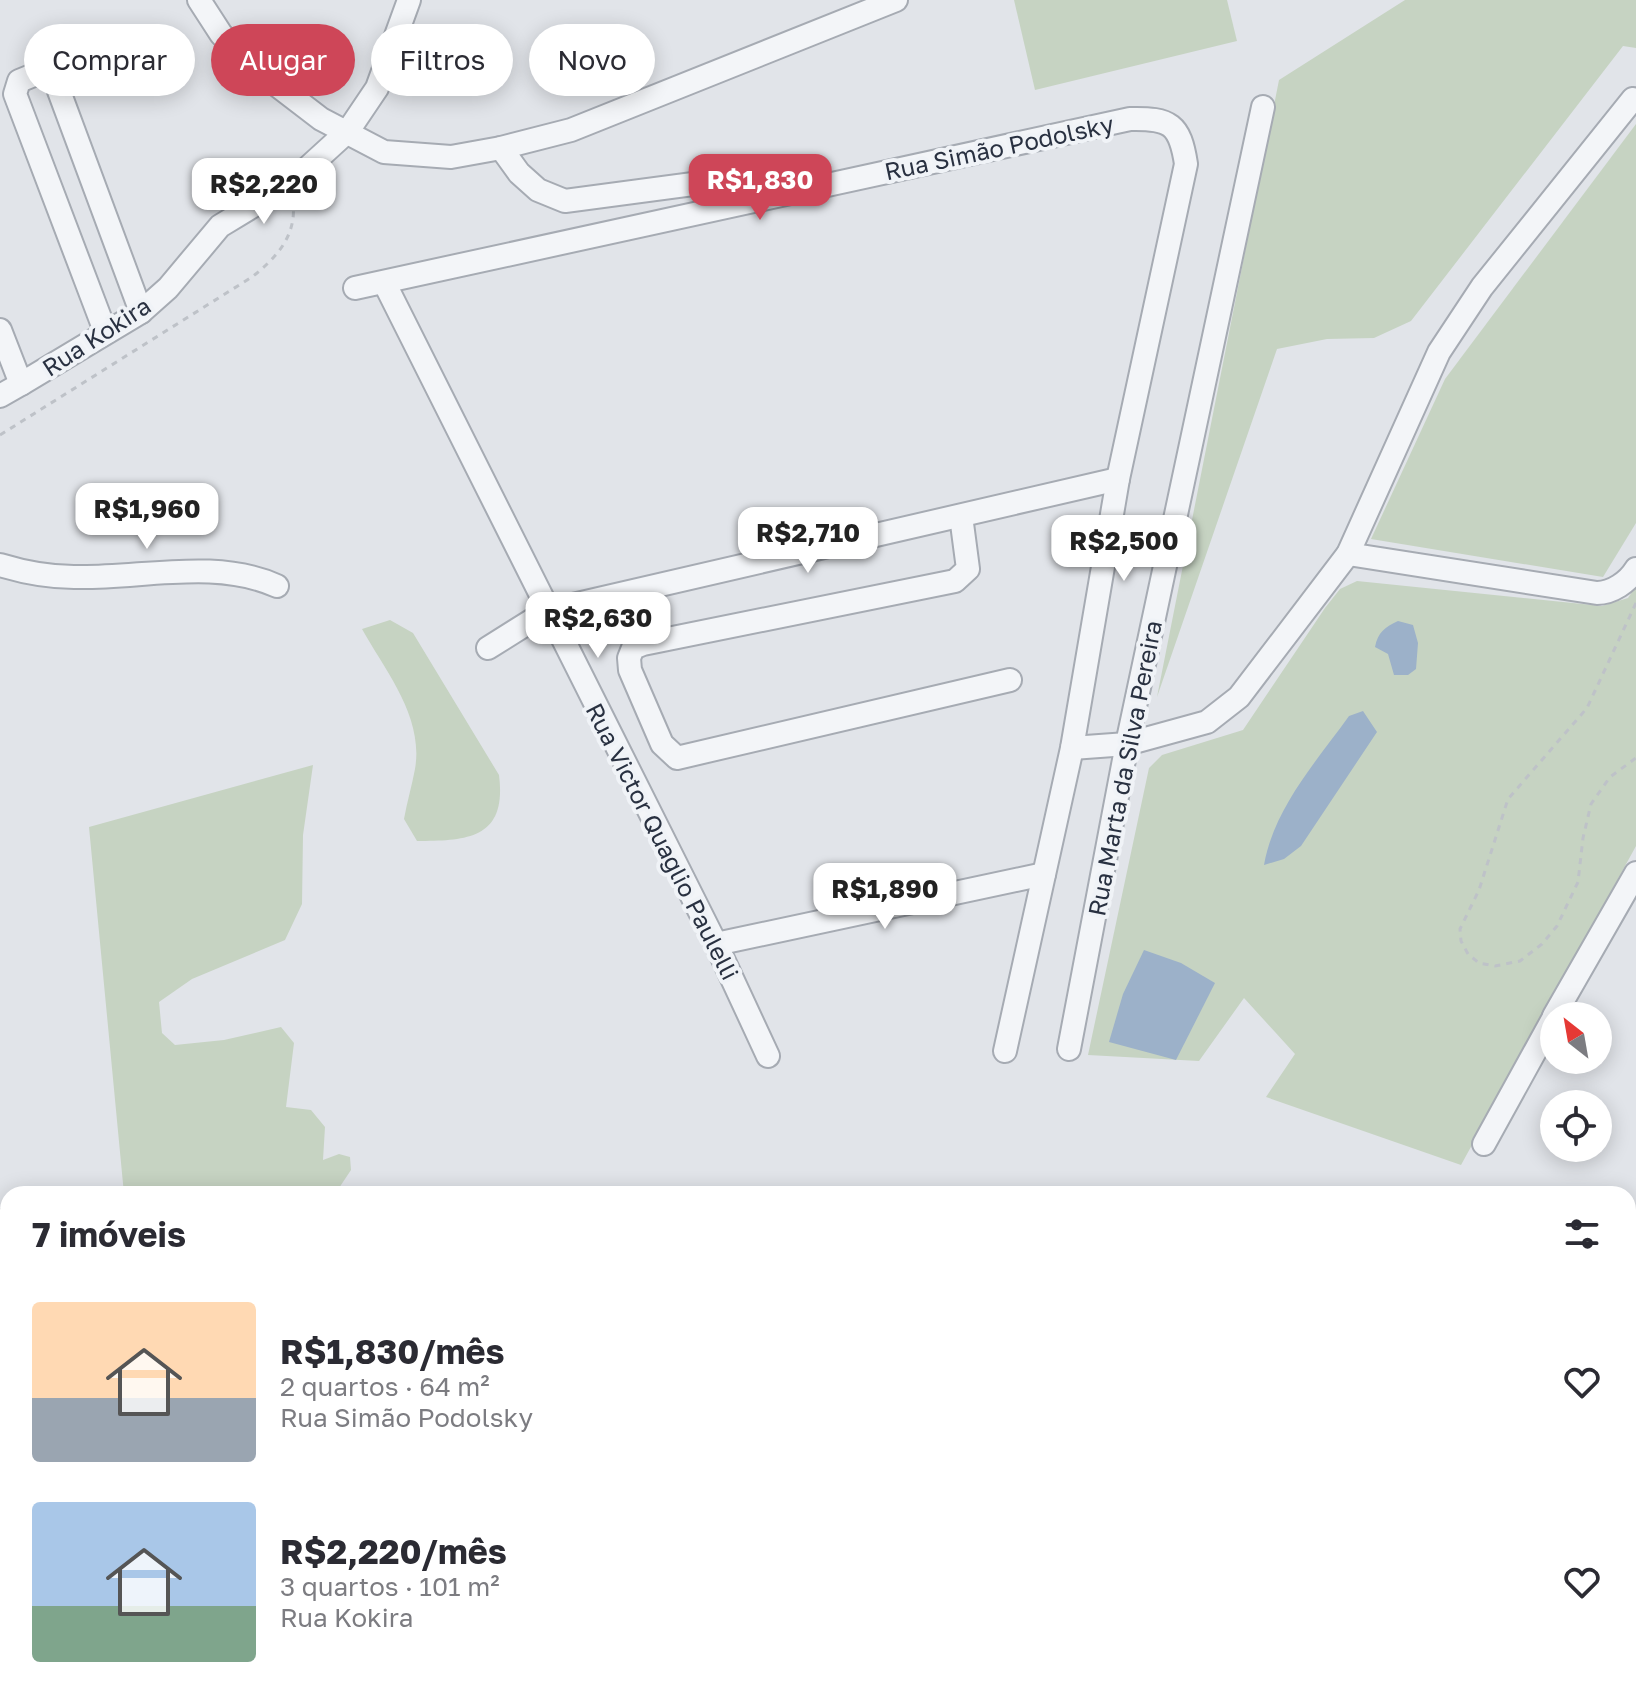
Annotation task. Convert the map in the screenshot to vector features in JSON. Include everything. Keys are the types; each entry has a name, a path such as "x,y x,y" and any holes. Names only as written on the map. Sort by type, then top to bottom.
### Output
{"street":[{"path":"199,0 221,34 252,66 321,119 384,152 451,157 571,130 896,0"},
{"name":"Rua Kokira","path":"0,396 141,312 168,288 211,234 291,183 348,131 377,88 409,0"},
{"path":"105,331 15,94 19,81 39,70 46,70 56,83 141,312"},
{"path":"1072,748 1127,744 1207,722 1239,697 1348,554 1439,352 1482,287 1633,99"},
{"name":"Rua Marta da Silva Pereira","path":"1069,1049 1127,744 1262,109"},
{"name":"Rua Simão Podolsky","path":"355,288 385,284 738,203 1130,119 1159,118 1173,127 1182,140 1186,164 1118,479"},
{"path":"501,148 519,173 538,190 565,201 693,184 738,203"},
{"name":"Rua Victor Quaglio Paulelli","path":"385,284 716,944 768,1056"},
{"name":"Rua Kokira","path":"0,330 21,384"},
{"path":"488,648 547,611 1118,479 1072,748 1005,1051"},
{"path":"961,516 968,569 955,581 643,644 633,648 629,658 630,670 662,744 669,754 677,758 1010,680"},
{"path":"1348,554 1606,593 1619,586 1636,569"},
{"path":"0,565 72,577 213,573 260,578 277,586"},
{"path":"1562,1002 1636,873"},
{"path":"716,944 1044,874"},
{"path":"1484,1144 1540,1042"}],"path":[{"path":"0,435 225,296 274,259 290,234 294,211 291,183"},
{"path":"1636,603 1621,629 1587,708 1508,799 1479,890 1460,929 1468,954 1479,963 1495,966 1520,961 1542,944 1557,926 1578,882 1591,804 1610,777 1636,758"}],"green space":[{"path":"1014,0 1227,0 1237,41 1035,90"},
{"path":"1405,0 1636,0 1636,48 1623,46 1411,321 1374,338 1327,339 1277,349 1157,697 1279,80"},
{"path":"1636,124 1636,523 1603,577 1371,539 1445,379"},
{"path":"1357,581 1602,606 1628,598 1636,586 1636,846 1550,1002 1540,1002 1540,1021 1461,1165 1266,1097 1295,1054 1244,998 1199,1061 1088,1055 1149,768 1162,755 1243,730 1340,589"},
{"path":"390,620 413,633 499,775 497,812 490,824 468,837 417,841 404,819 415,769 414,731 392,678 362,629"},
{"path":"313,765 303,835 302,904 285,940 192,979 159,1002 162,1033 175,1045 224,1040 281,1027 294,1043 286,1107 311,1110 325,1127 323,1160 339,1154 350,1157 351,1170 340,1186 123,1186 89,827"}],"water":[{"path":"1398,621 1413,625 1418,643 1416,669 1408,675 1394,675 1388,654 1375,647 1383,631"},
{"path":"1363,711 1377,732 1301,846 1284,859 1264,865 1277,824 1298,786 1349,716"},
{"path":"1144,950 1181,963 1215,983 1176,1060 1109,1042 1123,994"}]}
